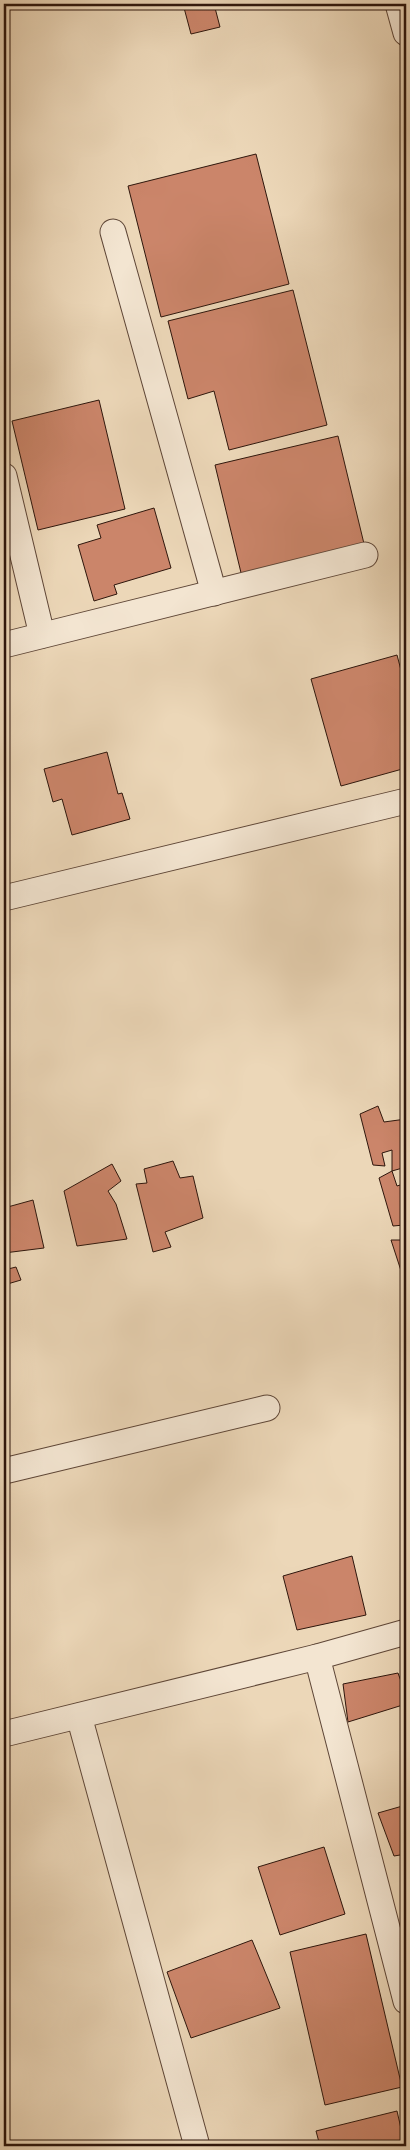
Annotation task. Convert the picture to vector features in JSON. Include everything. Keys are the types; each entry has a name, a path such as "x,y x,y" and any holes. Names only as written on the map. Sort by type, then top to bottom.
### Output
{"street":[{"path":"398,4 406,33"},
{"path":"113,232 214,593"},
{"path":"4,476 42,635"},
{"path":"4,644 365,556"},
{"path":"4,898 406,801"},
{"path":"4,1471 267,1408"},
{"path":"4,1734 317,1657 406,1632"},
{"path":"317,1657 406,2001"},
{"path":"78,1716 196,2146"}],"building":[{"path":"183,4 214,4 220,27 191,34"},
{"path":"256,154 289,284 161,317 128,186"},
{"path":"293,290 327,425 229,450 214,391 188,399 168,321"},
{"path":"99,400 125,509 38,530 12,421"},
{"path":"338,436 366,552 243,581 215,465"},
{"path":"154,508 171,568 114,585 117,594 94,601 78,545 101,538 97,525"},
{"path":"397,655 406,689 406,768 341,786 311,679"},
{"path":"107,752 118,794 122,793 130,819 72,835 62,799 53,802 44,769"},
{"path":"378,1106 384,1122 406,1119 406,1167 392,1171 392,1150 382,1153 385,1166 373,1165 360,1114"},
{"path":"173,1161 180,1178 193,1176 203,1218 165,1232 171,1247 153,1252 136,1184 147,1183 144,1169"},
{"path":"112,1164 121,1181 108,1191 116,1204 127,1239 77,1246 64,1191"},
{"path":"392,1171 397,1186 406,1183 404,1225 393,1226 379,1178"},
{"path":"33,1200 44,1248 4,1253 4,1208"},
{"path":"391,1240 406,1240 406,1286"},
{"path":"16,1267 21,1280 4,1285 4,1270"},
{"path":"352,1556 366,1615 297,1630 283,1576"},
{"path":"398,1673 406,1695 406,1704 348,1722 343,1684"},
{"path":"406,1805 406,1854 394,1856 378,1813"},
{"path":"324,1847 345,1914 280,1935 258,1867"},
{"path":"366,1934 402,2087 325,2105 290,1952"},
{"path":"252,1940 280,2008 191,2038 167,1972"},
{"path":"397,2111 405,2146 320,2146 316,2131"}]}
